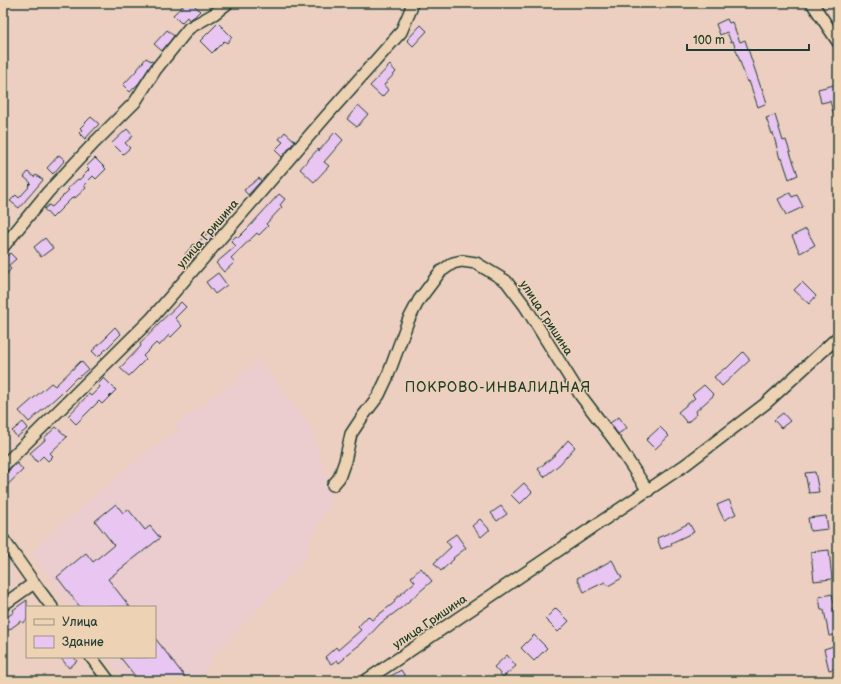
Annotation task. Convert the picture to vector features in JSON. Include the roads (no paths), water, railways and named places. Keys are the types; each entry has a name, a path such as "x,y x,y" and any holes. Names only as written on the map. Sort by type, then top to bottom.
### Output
{"street":[{"path":"3,248 48,192 135,102 156,69 189,28 214,14 228,3"},
{"name":"улица Гришина","path":"3,466 151,319 401,32 411,9 411,3"},
{"path":"812,3 838,42"},
{"name":"улица Гришина","path":"333,485 339,478 346,461 351,434 378,395 387,378 408,321 419,300 440,272 452,263 462,261 476,263 506,281 525,306 582,396 615,441 648,491"},
{"name":"улица Гришина","path":"366,681 685,465 765,404 838,337"},
{"path":"3,539 51,606"},
{"path":"3,605 34,583"},
{"path":"92,658 109,681"}],"district":[{"name":"ПОКРОВО-ИНВАЛИДНАЯ","path":"498,387"}]}
